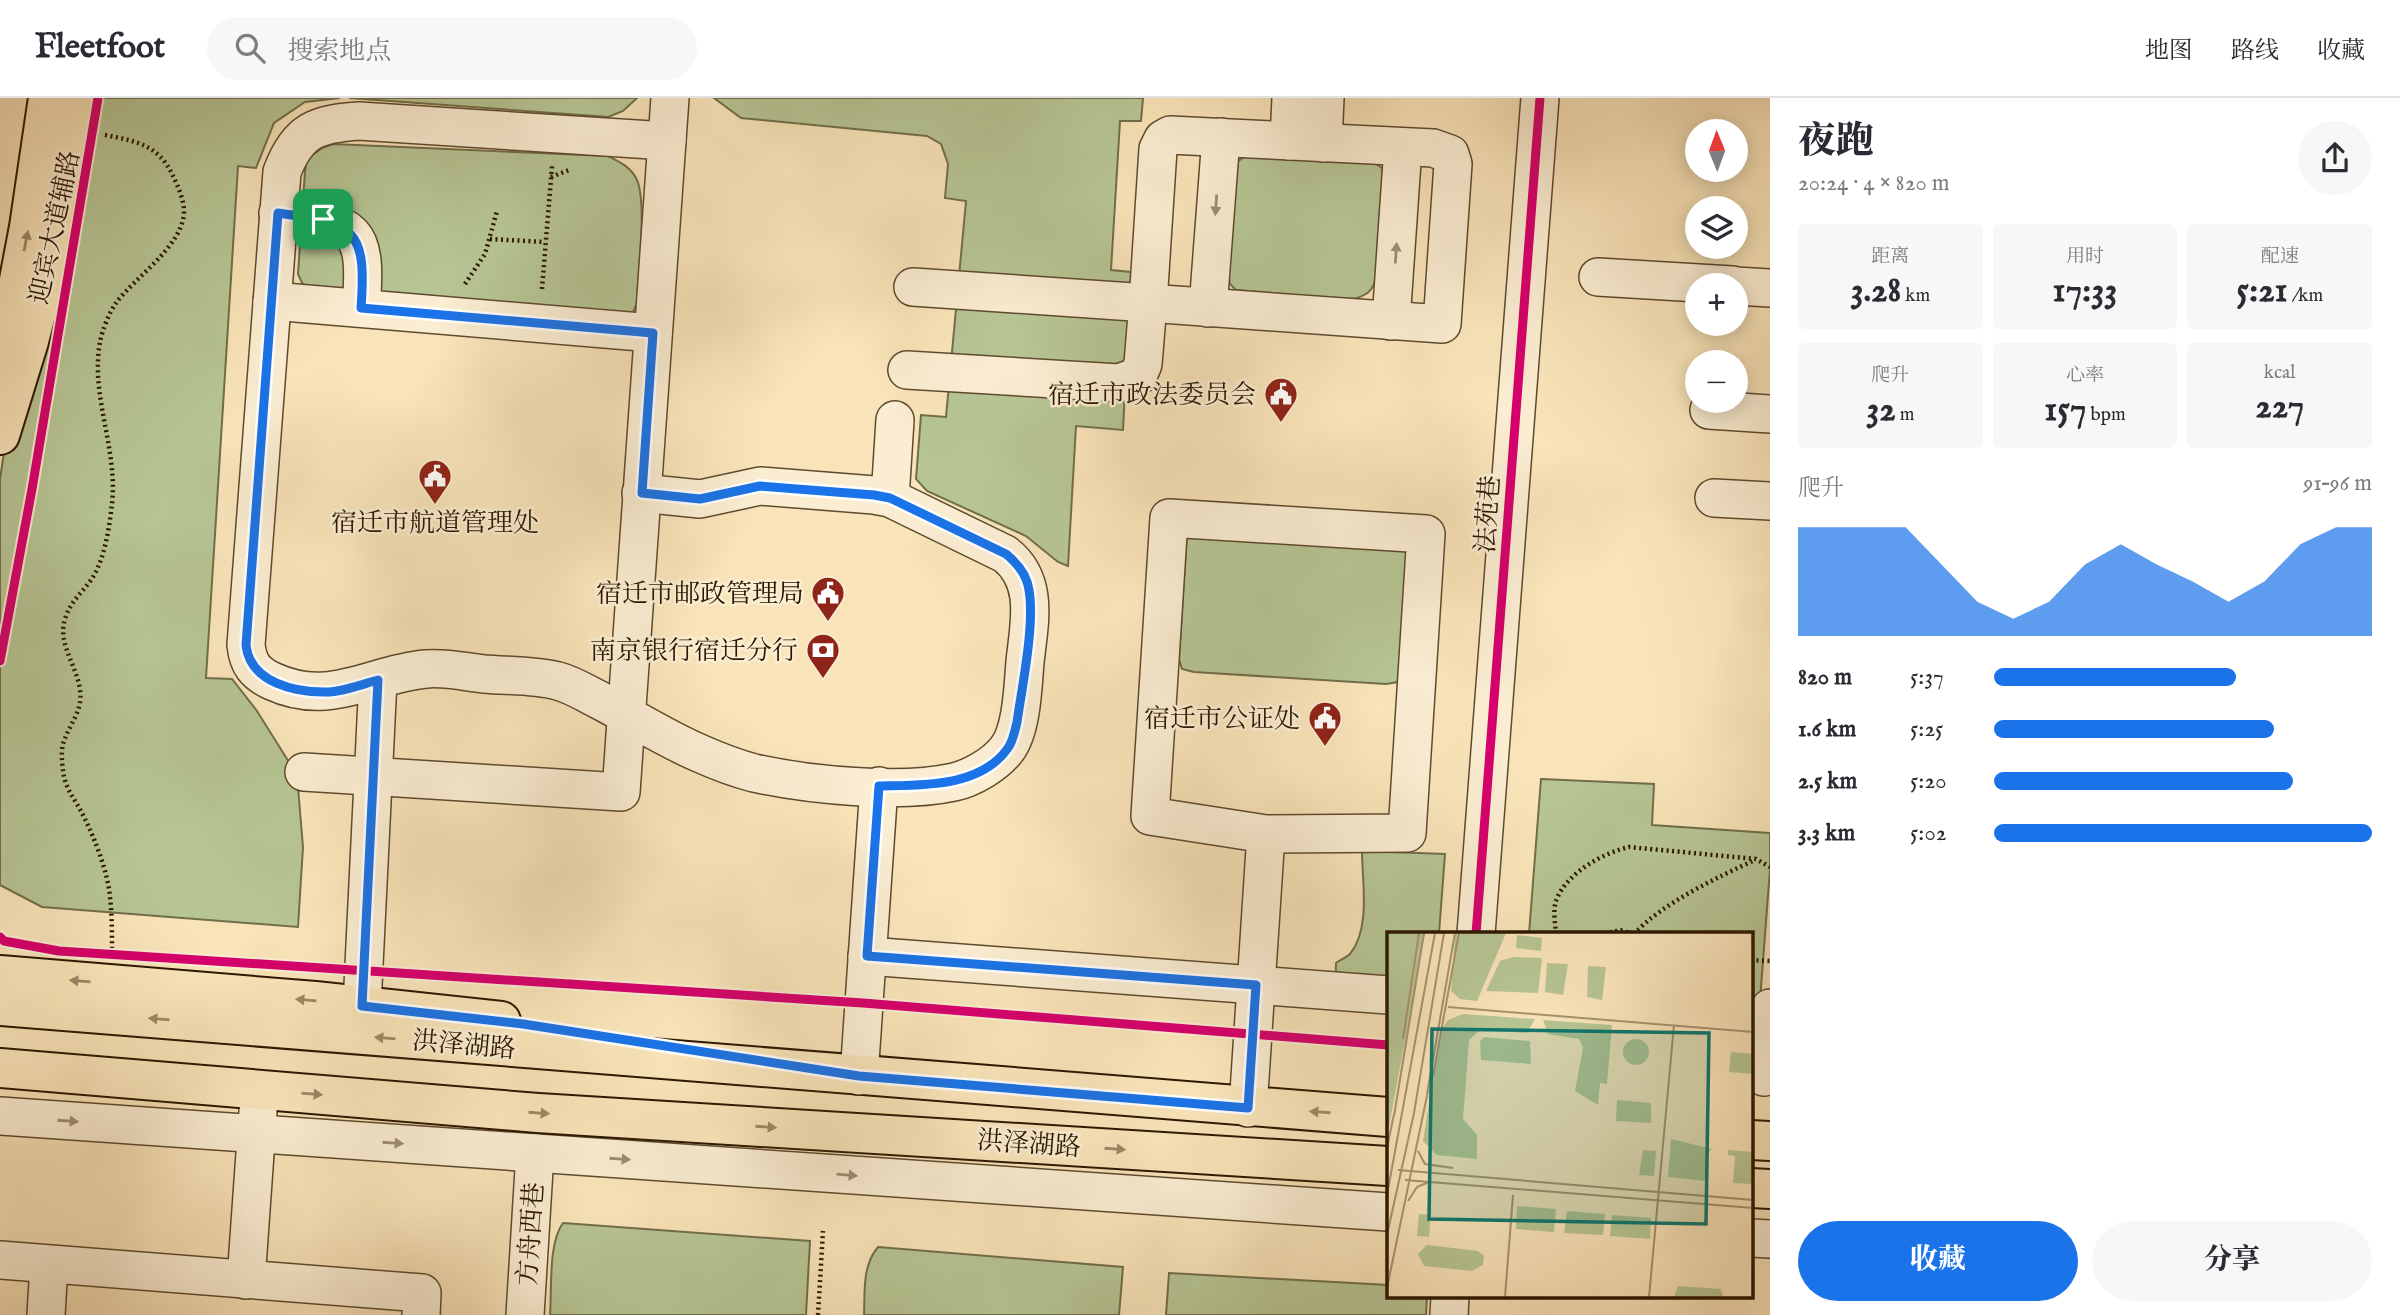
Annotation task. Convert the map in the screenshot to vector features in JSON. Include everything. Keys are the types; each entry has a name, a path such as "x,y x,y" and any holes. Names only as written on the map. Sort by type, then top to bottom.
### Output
{"main road":[{"path":"0,380 29,227 48,98"},
{"name":"迎宾大道辅路","path":"0,435 29,341 85,115"},
{"path":"0,975 362,1006 523,1024 859,1076"},
{"name":"洪泽湖路","path":"0,1006 1248,1108 1387,1117"},
{"name":"洪泽湖路","path":"0,1068 538,1113 1387,1166"},
{"path":"0,1083 260,1089"},
{"path":"1752,1140 1770,1141"},
{"path":"1752,1188 1770,1189"}],"street":[{"path":"304,772 621,792 670,98"},
{"path":"1291,98 1306,142"},
{"path":"1306,142 1325,98"},
{"name":"法苑巷","path":"1476,932 1540,98"},
{"path":"642,493 700,499 760,486 890,498 1006,554 1014,560 1026,580 1030,609 1017,722 1008,749 993,762 955,782 879,786 825,784 753,773 696,752 580,690 557,681 427,669 332,692 311,691 290,687 264,677 254,670 247,659 278,213 282,172 291,148 309,132 330,123 359,121 667,141"},
{"path":"907,370 1119,383 1138,376 1143,364 1148,303 1158,149 1163,139 1170,135 1441,149 1450,154 1453,164 1442,324 1148,303 914,288"},
{"path":"1208,308 1221,137"},
{"path":"1391,321 1403,146"},
{"path":"278,213 323,219 351,232 358,242 364,273 361,308"},
{"path":"1598,277 1685,282"},
{"path":"1748,286 1770,288"},
{"path":"272,301 653,333"},
{"path":"1748,413 1770,414"},
{"path":"890,498 895,420"},
{"path":"1714,498 1770,501"},
{"path":"1169,518 1426,534 1407,833 1266,834 1150,816 1169,518"},
{"path":"362,1006 378,680"},
{"path":"859,1076 879,786"},
{"path":"1248,1108 1266,834"},
{"path":"867,956 1387,995"},
{"path":"1762,1077 1770,1008"},
{"path":"246,1280 260,1089"},
{"path":"0,1116 1387,1212"},
{"name":"方舟西巷","path":"525,1315 535,1153"},
{"path":"1752,1238 1770,1239"},
{"path":"0,1260 422,1293 421,1315"},
{"path":"46,1315 49,1265"}],"path":[{"path":"85,115 151,148 168,165 178,186 184,211 180,231 115,304 100,340 97,378 112,455 112,503 103,551 91,579 71,603 63,622 64,644 76,672 80,691 79,713 63,745 62,769 66,789 84,816 97,850 110,895 112,955"},
{"path":"539,324 554,133"},
{"path":"441,315 485,254 497,211"},
{"path":"490,239 545,243"},
{"path":"1556,932 1556,901 1570,880 1610,851 1629,846 1756,859 1770,867"},
{"path":"1633,932 1645,921 1718,877 1756,859"},
{"path":"1607,932 1629,932"},
{"path":"99,954 126,956"},
{"path":"1752,960 1770,961"},
{"path":"818,1315 823,1231"}],"green space":[{"path":"61,98 340,98 305,102 274,123 256,168 238,166 206,678 232,679 257,711 297,775 303,847 298,927 42,907 0,885 0,479 47,165"},
{"path":"349,98 637,98 623,111 608,117"},
{"path":"714,98 1143,98 1141,121 1120,121 1111,270 1131,272 1123,430 1076,426 1068,566 1058,562 1026,536 927,491 916,479 921,415 946,417 966,201 945,198 948,164 941,144 927,136 741,118"},
{"path":"333,144 608,156 617,160 632,172 640,191 641,240 637,303 633,312 620,319 313,292 302,283 298,274 305,171 307,159"},
{"path":"1247,155 1373,162 1382,168 1385,181 1377,276 1368,293 1350,300 1236,290 1230,284 1228,275 1237,162"},
{"path":"1187,533 1405,547 1411,556 1406,675 1398,682 1386,684 1194,672 1182,669 1179,659"},
{"path":"1541,779 1654,784 1652,825 1770,833 1770,869 1757,1040 1752,1039 1752,932 1529,932"},
{"path":"1362,851 1445,854 1439,932 1387,932 1387,1013 1335,1008 1336,963 1350,954 1357,943 1363,918"},
{"path":"563,1223 810,1241 806,1315 550,1315 553,1254"},
{"path":"878,1247 1123,1267 1119,1315 864,1315 867,1271"},
{"path":"1169,1273 1387,1285 1387,1298 1427,1298 1426,1315 1166,1315"}],"cycle path":[{"path":"0,661 98,98"},
{"path":"1476,932 1540,98"},
{"path":"0,937 4,941 59,951 863,1003 1387,1045"}],"place":[{"name":"宿迁市政法委员会","path":"1281,424"},
{"name":"宿迁市航道管理处","path":"435,506"},
{"name":"宿迁市邮政管理局","path":"828,623"},
{"name":"南京银行宿迁分行","path":"823,680"},
{"name":"宿迁市公证处","path":"1325,748"}],"route":[{"path":"278,213 323,219 351,232 358,242 364,273 361,308 653,333 642,493 700,499 760,486 874,495 890,498 1014,560 1029,589 1030,609 1025,665 1013,736 1008,749 993,762 955,782 879,786 867,956 1256,985 1248,1108 859,1076 523,1024 362,1006 378,680 332,692 290,687 254,670 247,659 246,645 278,213"}]}
